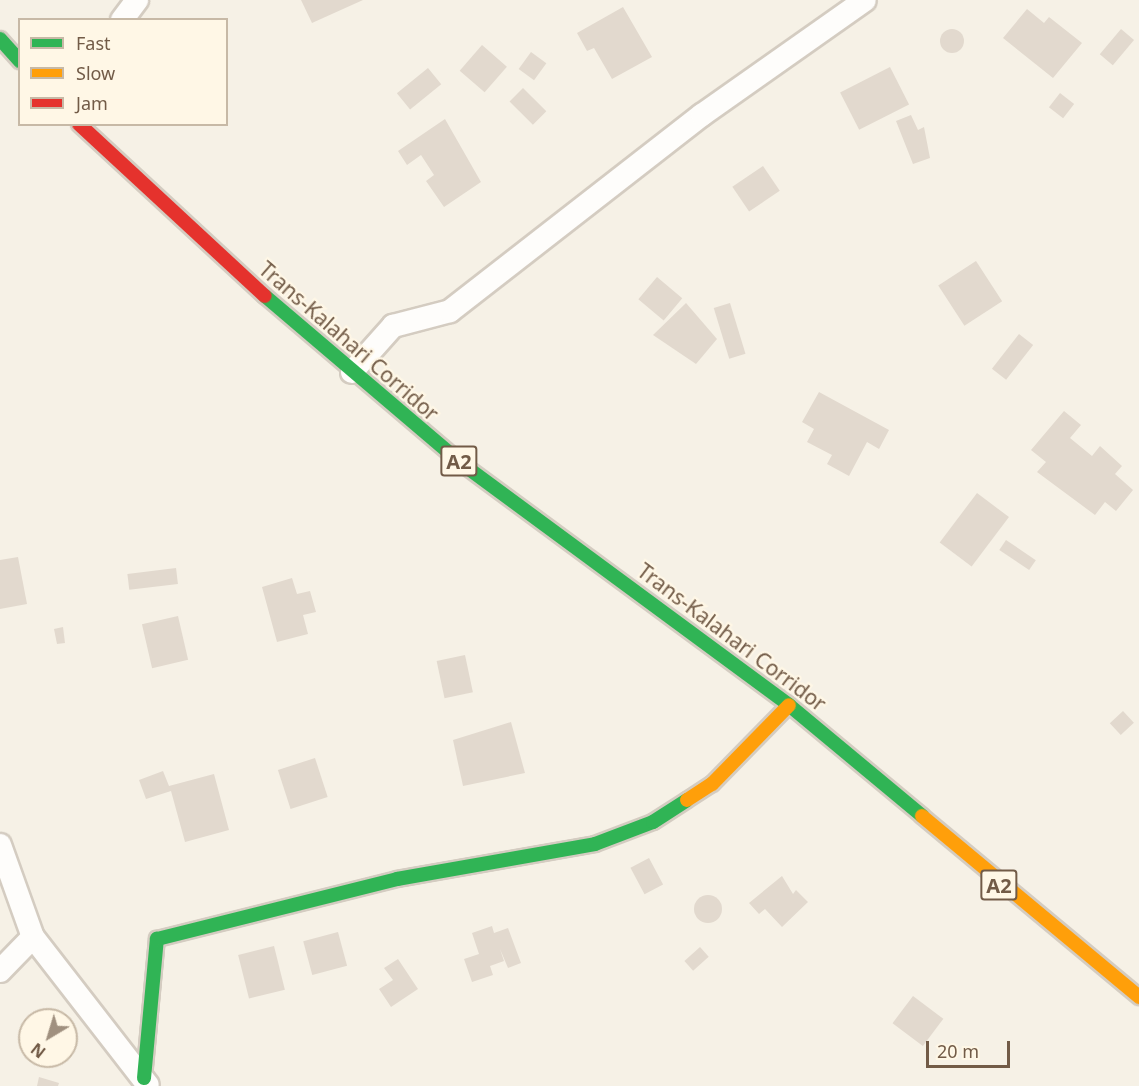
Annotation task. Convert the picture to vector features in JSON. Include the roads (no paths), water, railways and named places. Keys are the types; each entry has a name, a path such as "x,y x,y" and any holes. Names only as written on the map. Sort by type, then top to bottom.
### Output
{"main road":[{"path":"0,39 18,59"},
{"name":"Trans-Kalahari Corridor","path":"81,126 186,228 352,372 465,466 789,705 866,766 974,864 1139,997"},
{"path":"146,1082 157,939 397,879 595,844 653,822 712,784 789,705"},
{"name":"Trans-Kalahari Corridor","path":"866,766 974,839"}],"street":[{"path":"124,18 137,0"},
{"path":"352,372 393,326 450,311 702,114 865,0"},
{"path":"0,845 33,938 146,1082"},
{"path":"0,971 33,938"}]}
